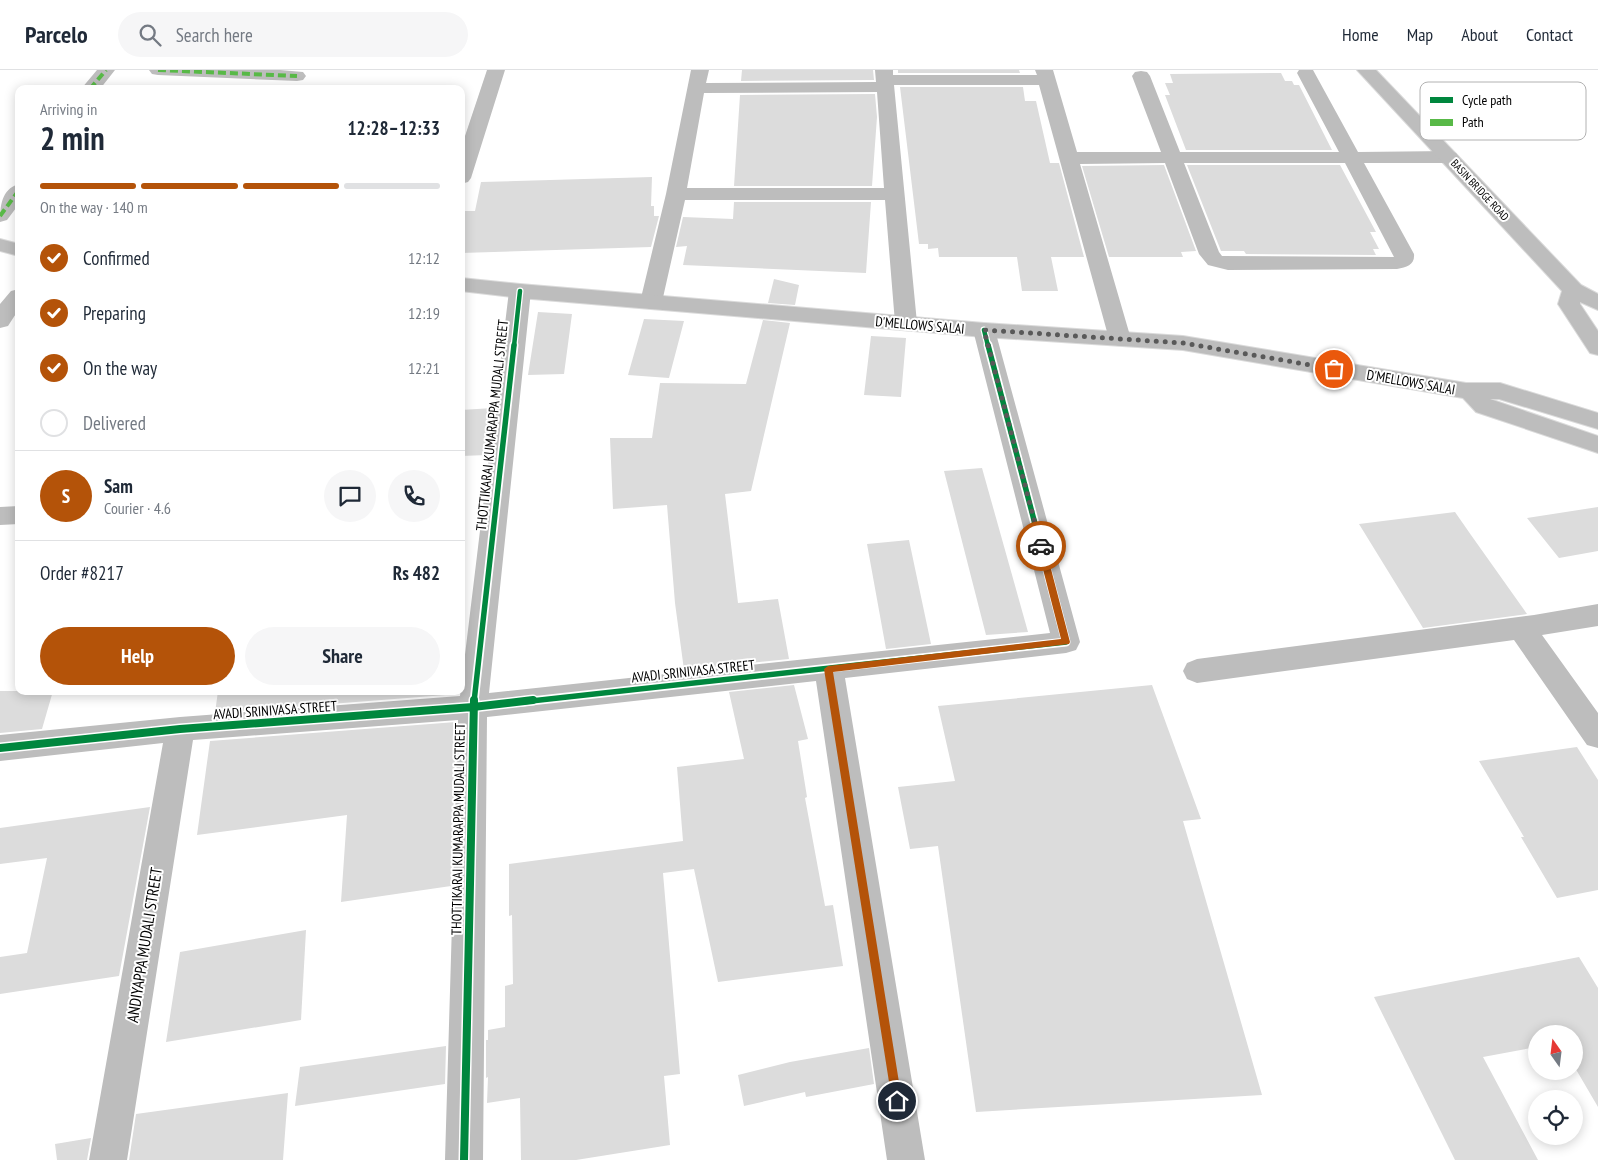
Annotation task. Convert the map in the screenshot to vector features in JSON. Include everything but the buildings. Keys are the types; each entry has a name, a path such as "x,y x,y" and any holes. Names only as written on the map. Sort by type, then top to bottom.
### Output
{"street":[{"path":"93,85 106,70"},
{"path":"158,70 295,78"},
{"path":"465,166 496,70"},
{"name":"BASIN BRIDGE ROAD","path":"1366,70 1420,126"},
{"path":"1141,76 1209,254 1215,260 1228,264 1397,263 1404,260 1404,254 1306,73"},
{"path":"651,302 676,194 699,79 885,79 1045,75 1120,339"},
{"path":"885,79 906,324"},
{"name":"BASIN BRIDGE ROAD","path":"1434,140 1573,290 1598,303"},
{"path":"1068,158 1450,157"},
{"path":"676,194 895,194"},
{"path":"0,216 15,195"},
{"path":"0,245 15,249"},
{"name":"D'MELLOWS SALAI","path":"465,284 520,291 906,324 1183,343 1466,391 1500,391 1598,421"},
{"path":"1573,290 1569,304 1598,348"},
{"name":"THOTTIKARAI KUMARAPPA MUDALI STREET","path":"464,1160 473,707 520,291"},
{"path":"0,321 15,300"},
{"name":"AVADI SRINIVASA STREET","path":"0,748 180,729 473,707 1066,642 984,330"},
{"name":"D'MELLOWS SALAI","path":"1466,391 1484,406 1598,445"},
{"path":"0,516 15,515"},
{"path":"1197,671 1598,616"},
{"path":"1521,628 1598,736"},
{"path":"828,669 906,1160"},
{"name":"ANDIYAPPA MUDALI STREET","path":"108,1160 180,729"}],"marked path":[{"path":"93,85 106,70"},
{"path":"158,70 297,76"},
{"path":"0,216 15,195"}],"cycle path":[{"path":"464,1160 473,707 520,291"},
{"path":"0,748 180,729 473,707 1066,642 984,330"}],"way so far":[{"path":"1041,546 984,330 1183,343 1334,369"}],"route":[{"path":"897,1101 828,669 1066,642 1041,546"}]}
